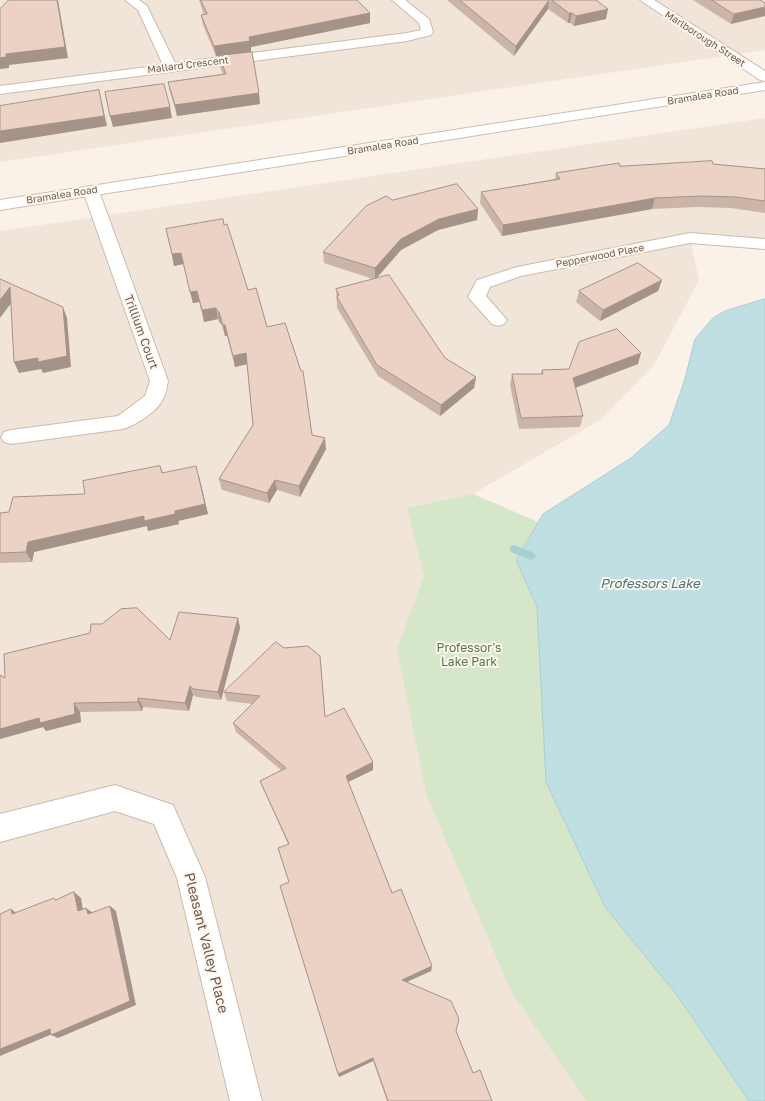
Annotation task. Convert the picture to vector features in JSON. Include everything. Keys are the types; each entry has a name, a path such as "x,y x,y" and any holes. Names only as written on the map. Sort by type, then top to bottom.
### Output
{"street":[{"path":"131,0 143,8 170,67"},
{"name":"Mallard Crescent","path":"0,90 407,37 427,32 425,22 398,0"},
{"name":"Marlborough Street","path":"646,0 765,77"},
{"name":"Bramalea Road","path":"0,205 765,86"},
{"name":"Trillium Court","path":"11,437 123,422 140,411 154,399 159,381 91,191"},
{"name":"Pepperwood Place","path":"498,320 476,297 483,284 517,272 690,238 765,244"},
{"name":"Pleasant Valley Place","path":"0,828 115,798 163,814 191,877 246,1101"}],"shaded area":[{"path":"0,0 765,0 765,50 0,162"},
{"path":"765,118 765,244 690,238 699,280 654,365 600,420 473,494 407,508 424,575 397,649 512,993 586,1101 0,1101 0,231"}],"green space":[{"name":"Professor's Lake Park","path":"473,494 538,522 516,560 537,607 546,782 605,907 677,995 749,1101 586,1101 512,993 427,796 397,649 424,575 407,508"}],"water":[{"name":"Professors Lake","path":"765,299 765,1101 749,1101 677,995 605,907 546,782 537,607 516,560 543,514 631,458 669,425 684,382 695,339 713,318 725,311"}],"building":[{"path":"9,0 57,0 65,47 6,54 6,57 0,58 0,9"},
{"path":"201,0 357,0 370,13 249,37 250,41 214,46 201,15 207,14"},
{"path":"460,0 549,0 516,46"},
{"path":"552,0 596,0 608,9 576,16 569,13"},
{"path":"712,0 760,0 765,3 765,7 734,14"},
{"path":"252,52 259,93 175,105 168,82 226,74 219,56"},
{"path":"164,84 170,107 110,116 105,92"},
{"path":"99,90 104,116 0,131 0,106"},
{"path":"712,161 713,164 765,169 765,201 736,197 700,196 655,198 503,225 481,192 560,179 556,173 619,163 620,166"},
{"path":"457,184 478,209 439,219 401,239 375,268 323,252 366,206 386,196 392,200"},
{"path":"223,219 224,225 227,224 248,290 256,288 267,327 285,323 301,371 303,371 312,435 325,438 299,486 275,480 267,493 219,479 253,425 246,353 233,356 225,325 223,325 219,312 216,308 202,310 197,291 190,292 181,253 172,254 166,229"},
{"path":"638,263 662,280 603,310 579,291"},
{"path":"389,275 445,358 476,377 441,405 377,365 337,297 339,295 336,289"},
{"path":"0,279 63,307 67,356 38,362 38,358 14,362 10,287 0,300"},
{"path":"617,329 641,353 573,378 583,416 521,418 512,374 543,374 542,370 569,369 579,342"},
{"path":"160,466 162,473 196,466 205,504 175,511 175,514 144,521 144,516 28,542 26,552 0,553 0,513 9,512 13,497 85,494 83,481"},
{"path":"137,608 170,640 179,612 238,618 218,692 193,689 190,686 185,703 138,698 138,702 74,703 75,714 40,723 39,718 0,729 0,675 5,678 4,654 90,633 91,624 102,624 121,609"},
{"path":"276,642 284,648 308,646 320,656 325,717 344,708 373,762 346,776 392,893 401,889 432,966 402,980 451,1001 459,1019 456,1031 473,1073 480,1070 492,1101 388,1101 373,1058 338,1074 280,886 289,882 278,848 289,844 260,781 286,768 233,723 260,696 224,692"},
{"path":"74,892 78,911 86,908 88,914 110,906 130,1001 51,1035 50,1029 0,1049 0,914 11,909 12,914"}],"waterway":[{"path":"514,549 531,556"}]}
